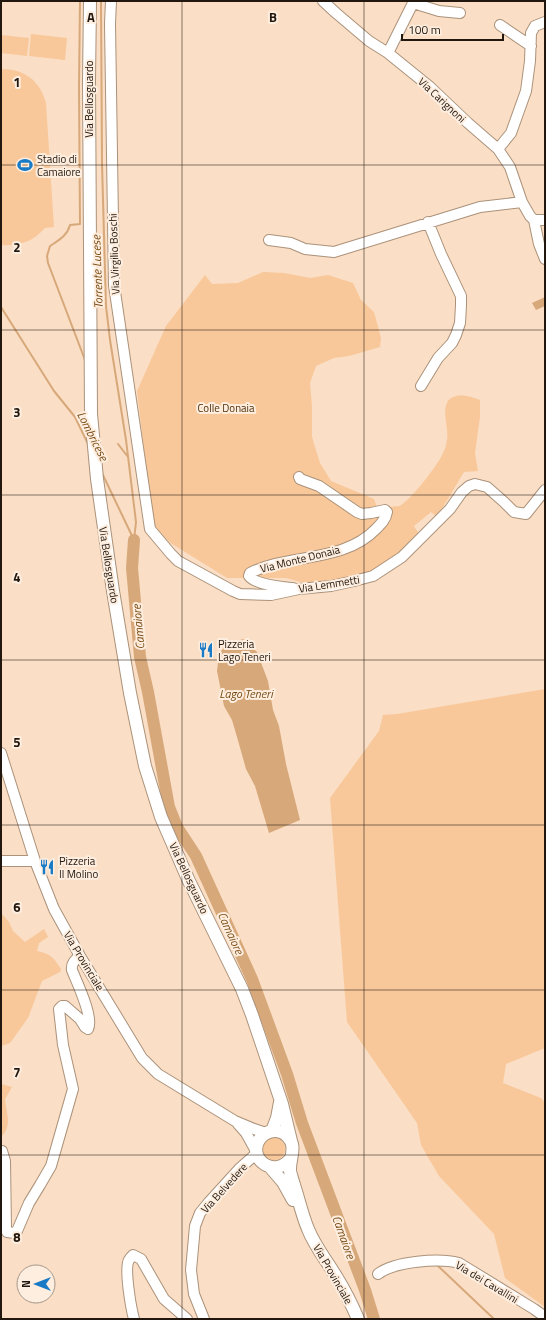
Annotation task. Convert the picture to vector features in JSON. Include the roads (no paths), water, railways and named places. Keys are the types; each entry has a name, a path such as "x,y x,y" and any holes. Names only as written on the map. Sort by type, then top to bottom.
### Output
{"main road":[{"name":"Via Bellosguardo","path":"90,1 91,414 97,479 128,685 144,766 161,816 188,879 250,1008 262,1039 280,1101"},
{"path":"256,1152 259,1140 269,1132 277,1118 280,1101"},
{"name":"Via Provinciale","path":"280,1101 293,1147 290,1171 308,1228 315,1243 338,1279 358,1319"},
{"name":"Via Provinciale","path":"269,1132 278,1131 283,1133 288,1136 291,1141"},
{"name":"Via Provinciale","path":"256,1152 261,1162 270,1167 283,1182 294,1200 300,1217 308,1228"},
{"path":"270,1167 279,1167 284,1165 291,1158"}],"street":[{"name":"Via Virgilio Boschi","path":"111,1 110,24 114,285 150,529"},
{"name":"Via Carignoni","path":"323,1 369,40 388,53 430,87 498,149 510,167 522,202 534,220"},
{"path":"388,53 413,3 439,11 460,13"},
{"path":"498,149 511,133 526,91 531,34 535,26 545,22"},
{"path":"500,25 531,46"},
{"path":"269,240 291,243 304,249 334,252 480,207 522,202"},
{"path":"545,220 534,220 539,244 545,259"},
{"path":"421,386 438,358 452,343 456,335 460,323 461,305 461,296 428,222"},
{"name":"Via Monte Donaia","path":"299,477 300,479 319,486 362,514 385,510 387,512 382,523 371,534 343,549 333,553 273,564 250,573 249,576 251,579 267,585 299,589"},
{"name":"Via Lemmetti","path":"150,529 178,561 240,594 263,596 299,589 331,586 373,576 385,569 408,551 450,509 462,492 469,486 475,484 487,488 514,512 526,514 545,490"},
{"name":"Via Provinciale","path":"1,753 35,861 54,909 80,956 142,1058 158,1074 235,1121 254,1129 269,1132"},
{"path":"1,861 35,861"},
{"path":"1,1151 5,1161 6,1230 7,1232 15,1233 29,1203 51,1166 73,1089 63,1046 59,1009 62,1006 65,1006 80,1019 85,1027 88,1029 90,1025 89,1014 72,970 74,962 80,956"},
{"name":"Via Provinciale","path":"235,1121 246,1133 256,1152"},
{"name":"Via Belvedere","path":"204,1319 194,1294 191,1270 195,1226 200,1213 209,1202 256,1152"},
{"path":"134,1319 130,1298 128,1270 128,1260 133,1255 141,1259 164,1299 187,1319"},
{"name":"Via dei Cavallini","path":"378,1274 383,1270 410,1262 424,1260 436,1262 449,1260 459,1263 534,1309 545,1319"}],"water":[{"path":"545,297 545,306 536,310 532,303"},
{"name":"Lago Teneri","path":"243,639 257,652 268,681 273,710 279,726 286,764 300,820 269,833 255,786 246,769 232,720 224,706 217,671 219,654 225,646"}],"waterway":[{"path":"80,1 80,224 70,225 65,235 50,246 47,256 48,263 85,360"},
{"name":"Torrente Lucese","path":"101,1 102,164 106,306 126,440 136,522 134,540"},
{"name":"Lombricese","path":"1,307 54,391 75,417 89,446"},
{"path":"118,444 128,457"},
{"name":"Lombricese","path":"102,473 134,540"},
{"name":"Camaiore","path":"134,540 132,568 140,657 148,692 169,807 177,827 196,856 252,979 287,1074 302,1123 365,1290 374,1319"},
{"path":"437,1265 494,1319"}],"place":[{"name":"Stadio di Camaiore","path":"25,165"},
{"name":"Pizzeria Lago Teneri","path":"206,650"},
{"name":"Pizzeria Il Molino","path":"47,867"}],"park label":[{"name":"Colle Donaia","path":"226,408"}]}
